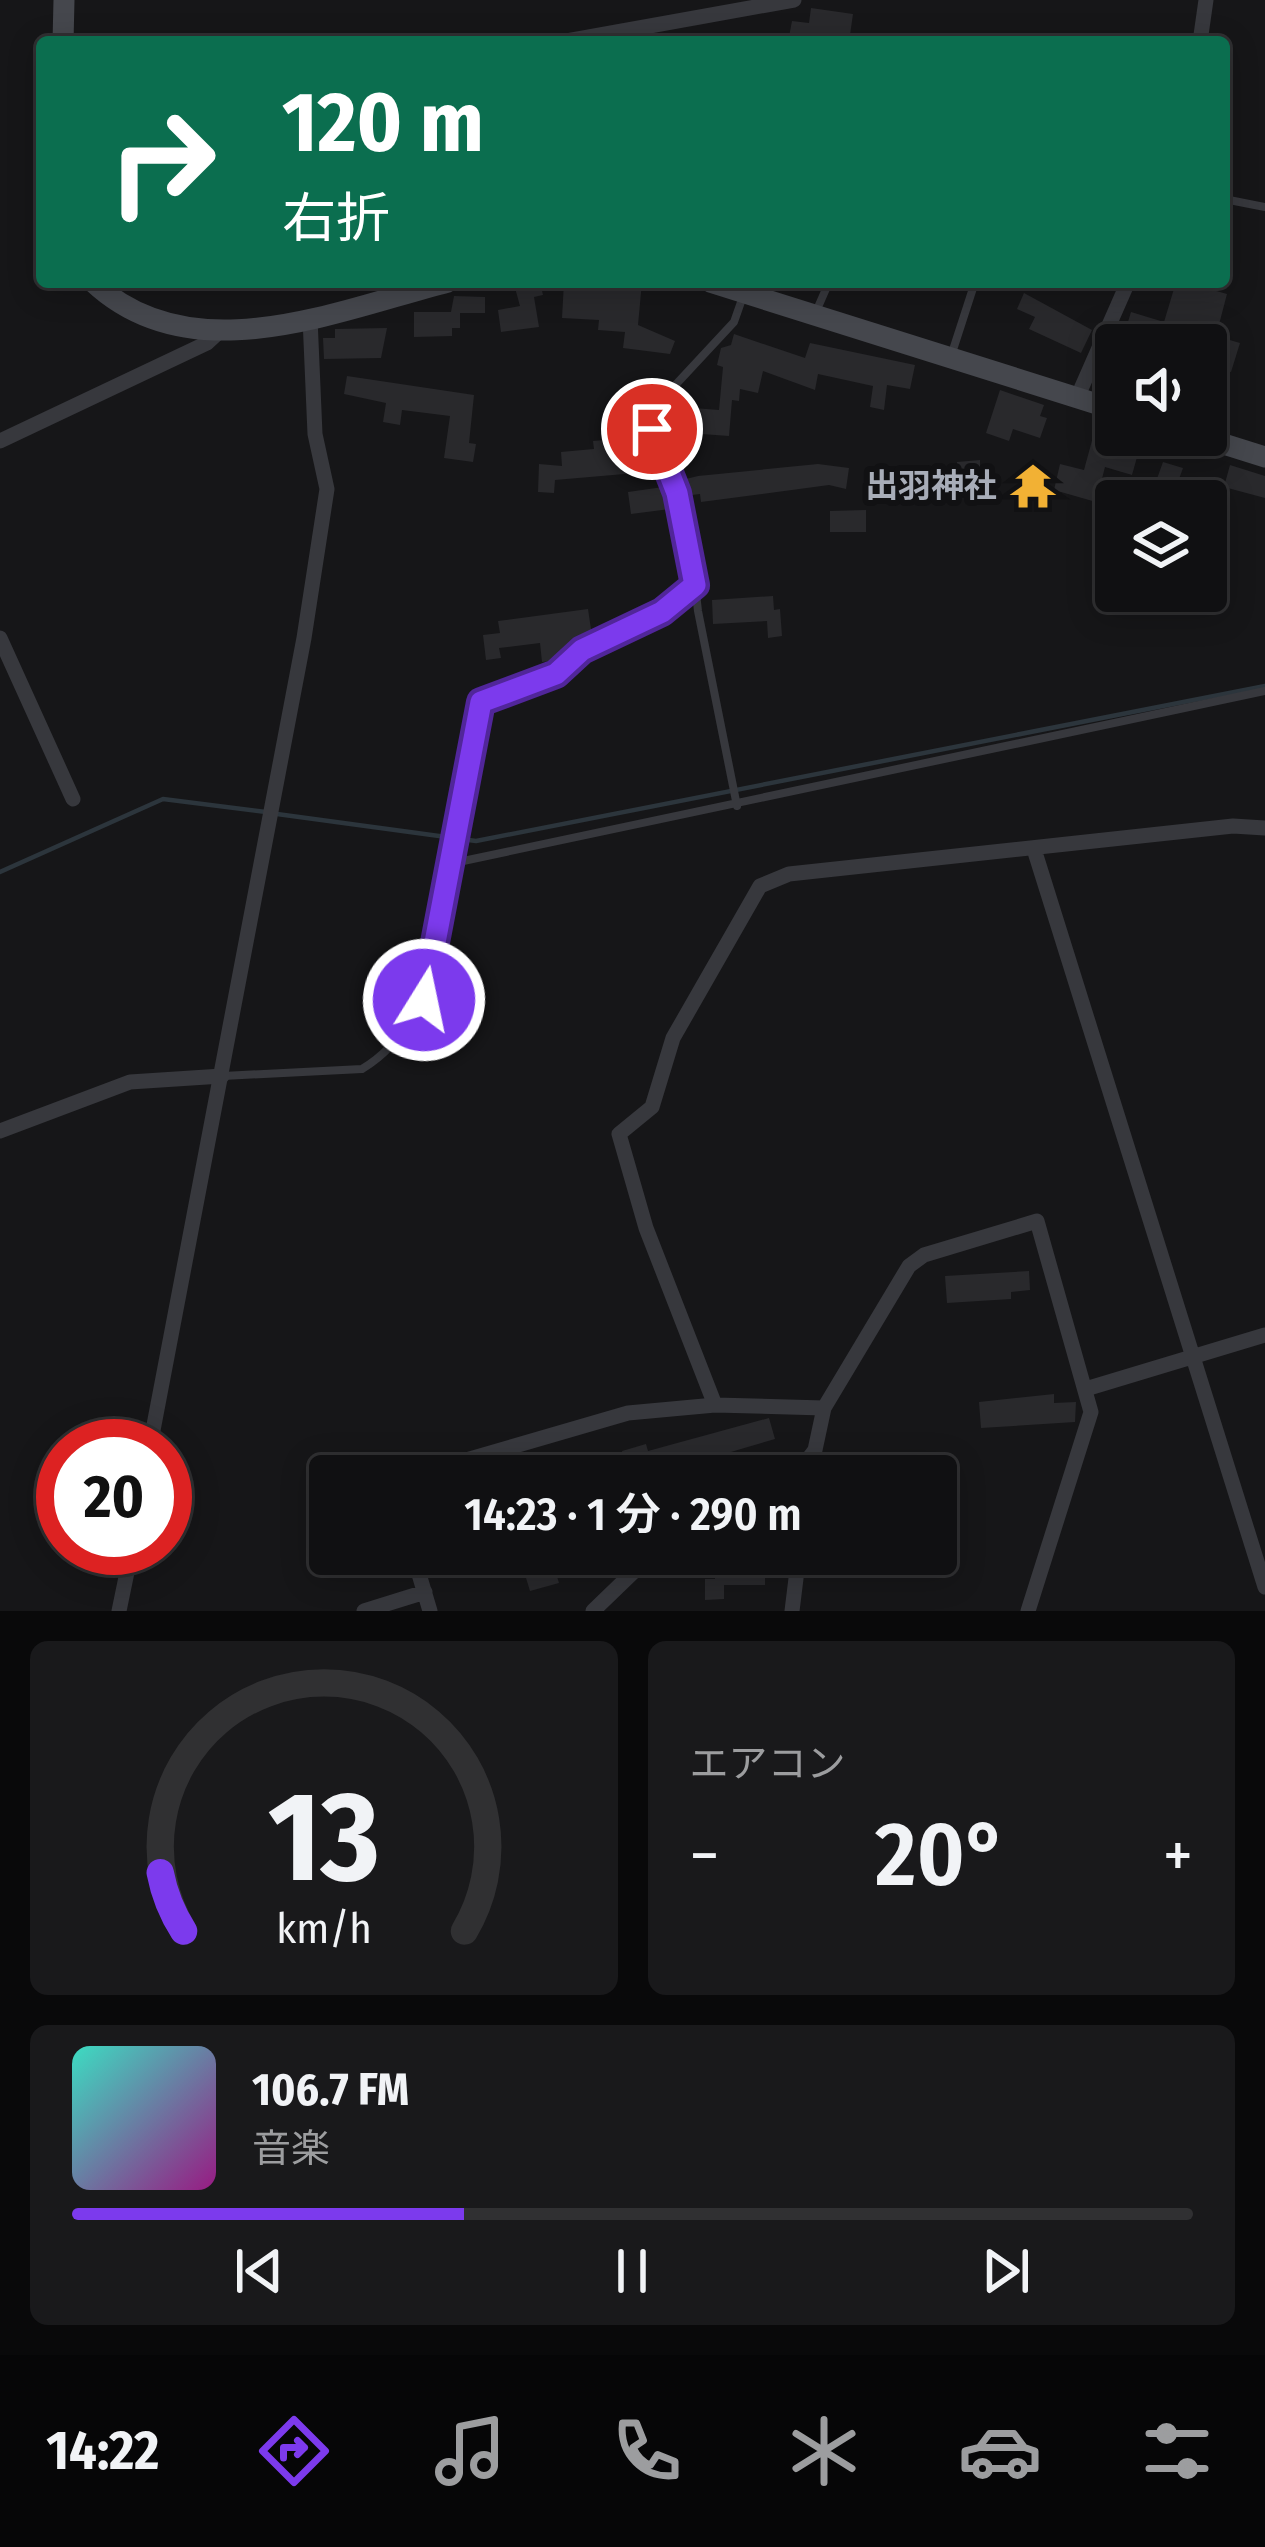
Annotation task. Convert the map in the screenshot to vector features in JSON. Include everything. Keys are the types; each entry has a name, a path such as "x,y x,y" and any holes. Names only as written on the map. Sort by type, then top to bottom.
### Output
{"street":[{"path":"63,36 64,0"},
{"path":"594,36 794,0"},
{"path":"1201,36 1206,0"},
{"path":"99,288 123,310 188,329 261,331 424,288"},
{"path":"747,288 815,315 1095,404"},
{"path":"1077,398 1125,288"},
{"path":"155,1419 327,489 315,434 310,317"},
{"path":"0,441 208,343 221,330"},
{"path":"1227,446 1265,458"},
{"path":"0,638 73,800"},
{"path":"715,1405 646,1228 619,1134 652,1107 664,1056 760,886 789,874 1233,826 1265,828"},
{"path":"1034,849 1190,1360 1265,1587"},
{"path":"0,1131 130,1082 222,1076"},
{"path":"811,1455 824,1408 909,1266 924,1255 1037,1221 1089,1388 1087,1435 1028,1611"},
{"path":"1089,1388 1265,1335"},
{"path":"483,1455 628,1413 715,1405 824,1408"},
{"path":"119,1611 126,1575"},
{"path":"420,1575 430,1611"},
{"path":"593,1611 630,1575"},
{"path":"792,1611 796,1575"},
{"path":"364,1611 425,1592"}],"lane":[{"path":"1230,200 1265,207"},
{"path":"737,806 682,509 652,429 654,408 734,322 747,288"},
{"path":"815,315 826,288"},
{"path":"950,358 973,288"},
{"path":"222,1076 362,1069 380,1058 424,1000 481,702 556,674 582,650 662,612 695,585"},
{"path":"449,863 737,806 1265,691"}],"building":[{"path":"811,8 853,14 850,36 789,36 792,21 809,23"},
{"path":"515,288 541,288 543,295 534,297 539,327 501,332 498,310 520,306"},
{"path":"564,288 641,288 638,325 675,341 670,354 623,348 625,332 598,330 599,320 562,318"},
{"path":"1174,288 1227,294 1219,324 1127,324 1131,312 1164,322"},
{"path":"1024,293 1092,330 1081,353 1029,329 1035,317 1017,309"},
{"path":"454,296 485,297 485,313 460,313 460,328 452,328 452,336 414,337 414,312 451,312"},
{"path":"387,328 381,358 324,359 323,338 335,338 335,329"},
{"path":"734,334 805,358 810,343 915,365 910,389 887,385 884,410 870,407 873,386 818,374 815,390 763,371 758,393 740,389 739,401 732,400 729,436 661,431 668,406 719,410 723,367 717,365 721,348 731,345"},
{"path":"1227,339 1240,343 1231,372 1227,371"},
{"path":"347,376 474,395 469,443 476,444 473,462 444,458 450,416 402,410 400,425 383,422 386,403 344,394"},
{"path":"1000,390 1044,405 1040,416 1047,418 1040,438 1013,429 1009,441 986,433"},
{"path":"1093,437 1095,456 1137,456 1132,475 1105,467 1102,480 1095,480 1095,502 1054,490 1060,464 1084,470"},
{"path":"605,440 614,460 634,459 636,473 555,480 554,493 538,492 539,464 562,466 561,452 594,449 593,441"},
{"path":"980,460 980,493 957,493 957,462"},
{"path":"1163,462 1183,468 1179,480 1157,480"},
{"path":"818,464 849,468 846,489 829,485 701,502 700,494 684,496 682,480 698,476"},
{"path":"1230,465 1265,476 1265,498 1227,488"},
{"path":"663,487 670,509 631,514 628,492"},
{"path":"866,510 866,532 830,532 830,511"},
{"path":"773,596 774,610 780,609 782,636 768,638 767,621 713,624 712,600"},
{"path":"588,609 592,636 558,660 542,662 540,643 499,648 501,658 486,660 483,635 500,633 498,621"},
{"path":"1029,1271 1030,1290 1011,1292 1011,1299 947,1303 945,1276"},
{"path":"1054,1394 1054,1403 1076,1402 1075,1422 981,1428 979,1402"},
{"path":"769,1418 775,1439 721,1455 623,1455 622,1451 646,1444 648,1451"},
{"path":"525,1575 557,1575 559,1583 530,1591"},
{"path":"715,1575 765,1575 765,1585 724,1585 724,1599 705,1600 705,1579 715,1579"}],"waterway":[{"path":"277,814 476,841 1265,686"},
{"path":"0,872 163,799 266,812"}],"place":[{"name":"出羽神社","path":"1033,486"}],"route":[{"path":"424,1000 481,702 556,674 582,650 662,612 695,585 677,493 652,429"}]}
